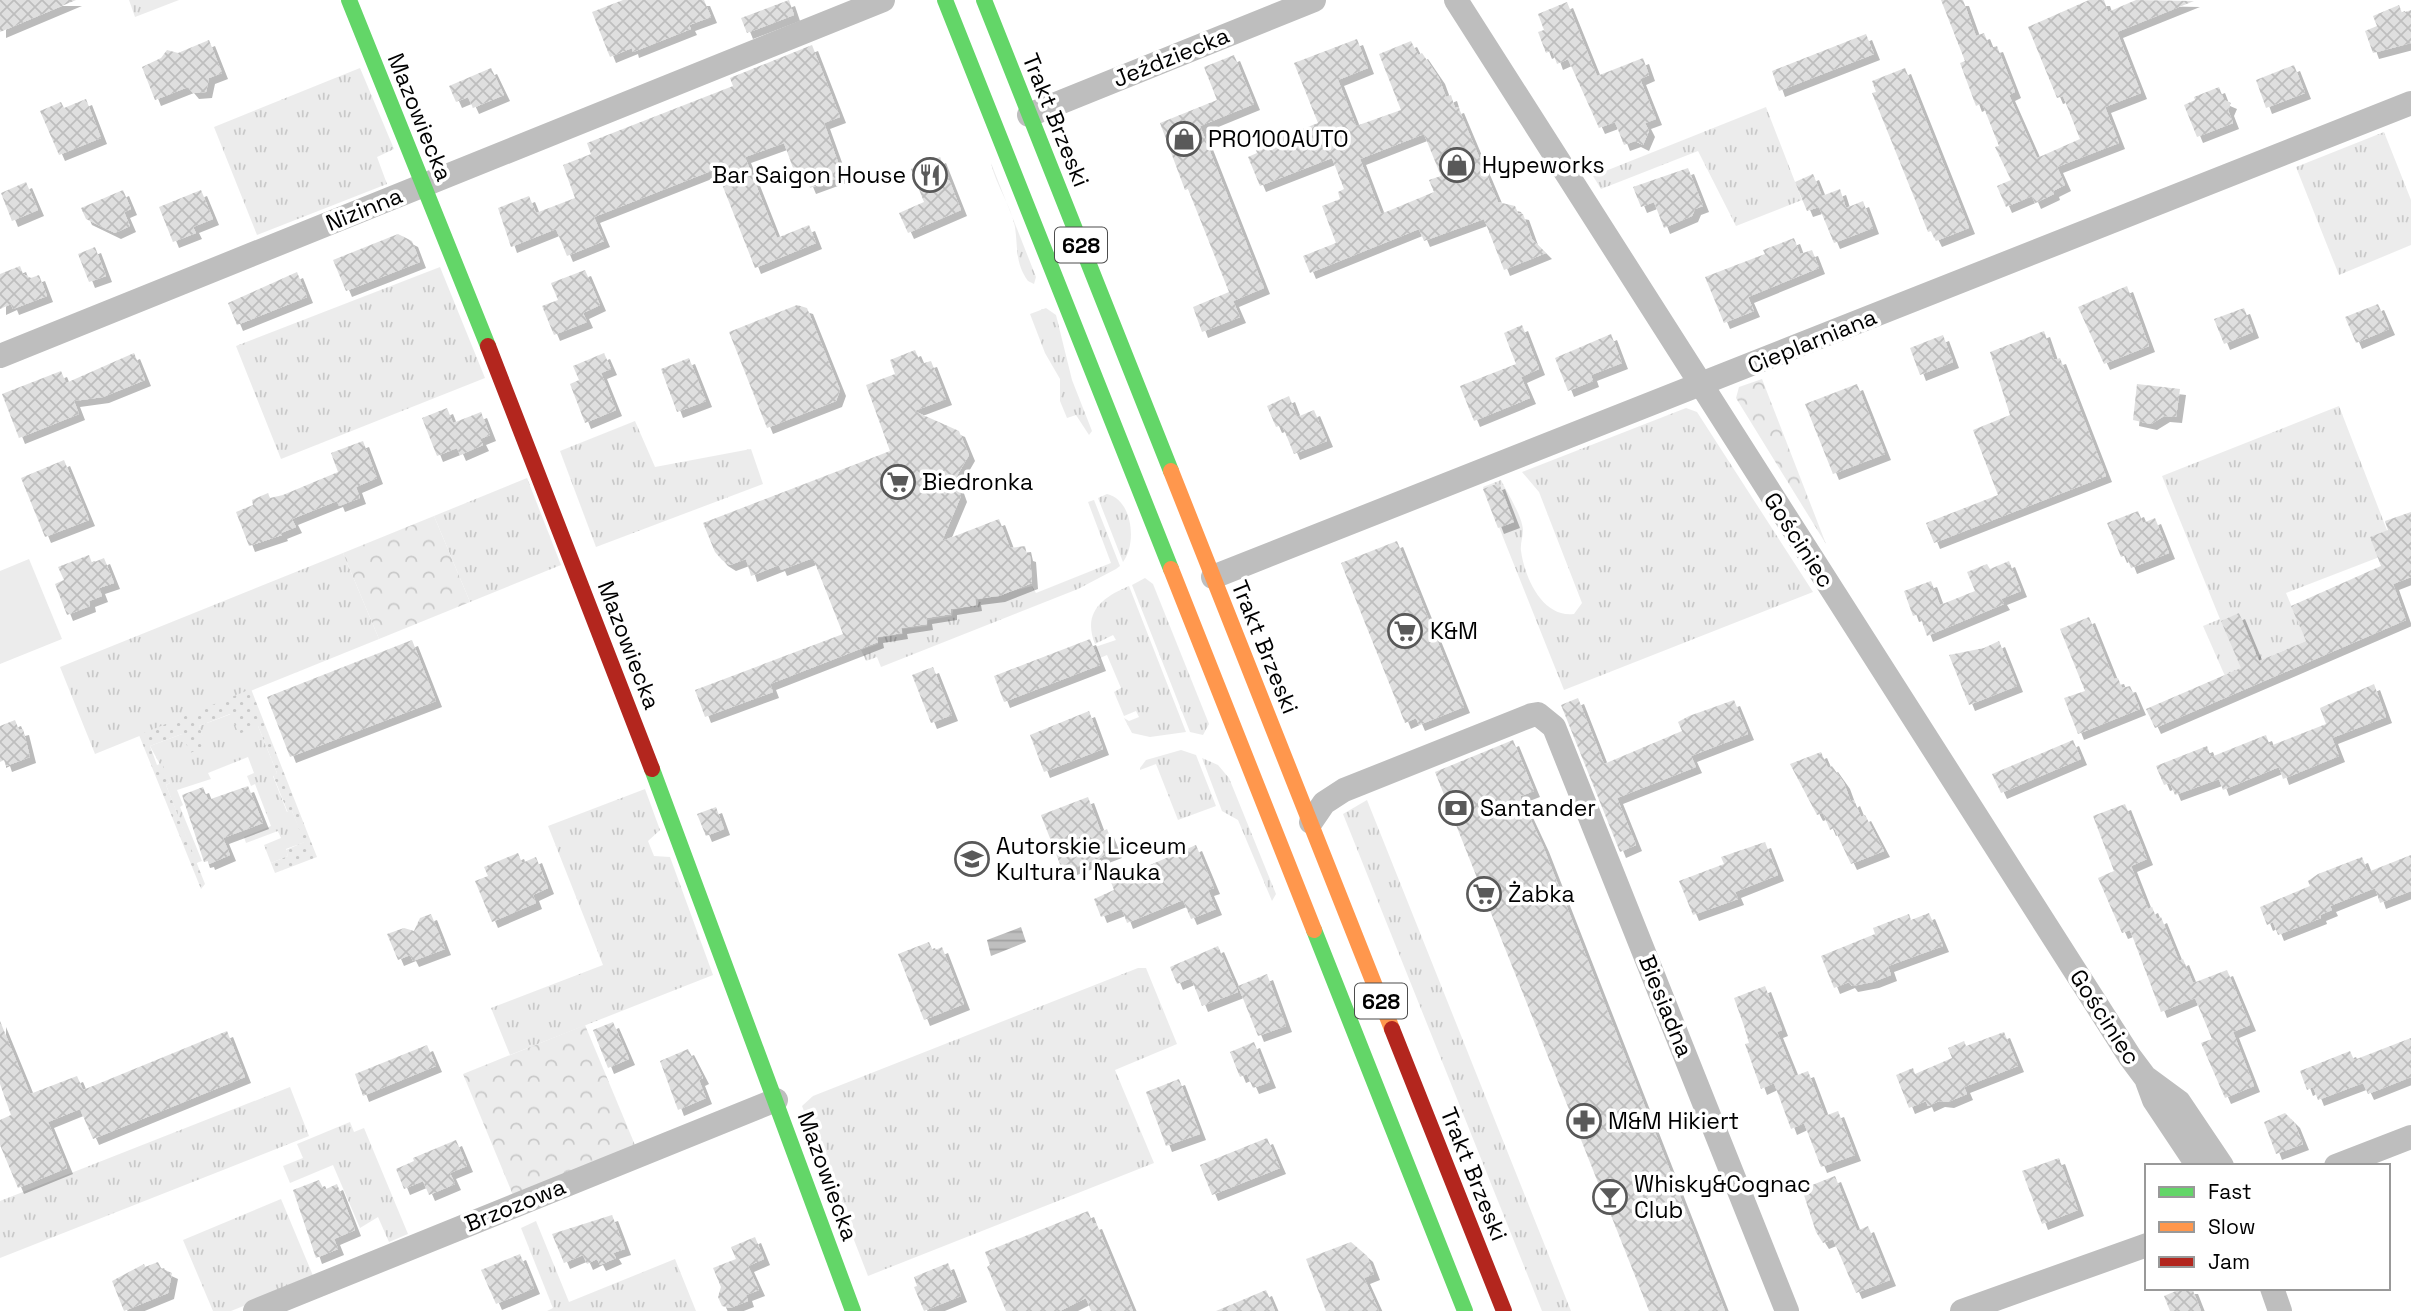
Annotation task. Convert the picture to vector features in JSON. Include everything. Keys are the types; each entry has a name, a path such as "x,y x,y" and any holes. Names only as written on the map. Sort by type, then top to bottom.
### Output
{"main road":[{"name":"Mazowiecka","path":"349,0 541,476 853,1311"},
{"name":"628","path":"946,0 1465,1311"},
{"name":"Trakt Brzeski","path":"984,0 1504,1311"}],"street":[{"name":"Nizinna","path":"0,356 883,0"},
{"name":"Jeździecka","path":"1029,115 1314,0"},
{"name":"Gościniec","path":"1456,0 1700,386 2146,1077 2154,1100 2197,1164"},
{"name":"Cieplarniana","path":"1213,577 2411,103"},
{"name":"Biesiadna","path":"1311,822 1333,796 1532,715 1544,717 1554,727 1787,1311"},
{"name":"Gościniec","path":"2146,1077 2179,1102 2221,1164"},
{"name":"Brzozowa","path":"255,1311 776,1100"},
{"path":"2341,1164 2411,1137"},
{"path":"1962,1311 2145,1246"},
{"path":"2273,1290 2280,1311"}],"green space":[{"path":"129,0 179,0 135,17"},
{"path":"360,68 394,149 377,157 387,184 257,235 214,127"},
{"path":"1766,107 1802,200 1736,226 1698,151 1601,189 1593,176"},
{"path":"2384,132 2411,200 2411,245 2339,275 2296,167"},
{"path":"991,163 1006,201 996,180"},
{"path":"1013,218 1036,277 1034,284 1028,281 1021,268"},
{"path":"440,267 485,378 281,459 236,346"},
{"path":"1046,308 1056,315 1072,380 1092,431 1089,435 1076,415 1067,418 1060,401 1060,379 1045,353 1030,314"},
{"path":"1762,379 1826,544 1736,398 1739,387"},
{"path":"2339,406 2395,551 2286,593 2306,641 2225,676 2203,626 2220,619 2162,476"},
{"path":"1686,408 1697,412 1813,592 1564,690 1483,487 1501,480 1522,524 1521,551 1531,584 1553,610 1574,614 1582,603 1539,492 1522,472"},
{"path":"635,421 655,467 751,449 763,484 596,547 560,451"},
{"path":"527,478 561,565 470,602 434,516"},
{"path":"1107,494 1122,505 1130,524 1130,545 1123,562 1098,498"},
{"path":"1094,500 1120,566 1116,569 1078,589 881,667 877,657 866,661 861,650 878,644 878,638 903,634 902,629 927,626 928,620 952,616 953,610 978,605 978,600 1032,586 1036,593 1111,563 1088,502"},
{"path":"434,516 470,602 379,639 343,553"},
{"path":"343,553 379,639 95,754 60,667"},
{"path":"29,559 62,639 0,664 0,571"},
{"path":"1145,578 1153,584 1209,724 1203,735 1190,732 1132,585"},
{"path":"1129,586 1186,732 1150,737 1132,733 1124,718 1129,721 1139,717 1136,711 1124,716 1114,692 1121,688 1107,655 1100,658 1095,647 1116,640 1113,635 1095,644 1091,623 1093,614 1103,601"},
{"path":"251,689 317,857 275,873 271,863 288,856 286,850 304,842 292,811 288,813 273,775 277,773 258,726 239,734 230,714 199,726 207,746 190,753 182,734 150,746 157,765 162,763 170,783 166,785 205,884 201,889 139,735"},
{"path":"231,714 258,726 277,773 273,776 287,812 292,811 305,842 286,849 288,856 271,863 264,845 281,838 278,831 246,843 244,837 271,826 255,784 251,786 247,776 254,773 248,757 208,773 211,779 177,790 183,805 180,807 202,861 196,863 166,785 170,783 150,746 182,734 206,746 199,726"},
{"path":"1181,750 1196,755 1216,806 1178,820 1156,764 1140,768 1146,760"},
{"path":"1202,758 1218,765 1229,778 1276,894 1272,901 1238,820 1222,811"},
{"path":"645,789 660,830 648,841 654,856 670,857 713,975 510,1055 491,1008 603,965 548,826"},
{"path":"1367,800 1571,1311 1542,1311 1343,814"},
{"path":"1138,968 1146,968 1177,1044 1115,1070 1154,1163 868,1276 802,1106 813,1096"},
{"path":"585,1025 635,1145 513,1195 463,1074"},
{"path":"290,1087 309,1136 0,1258 0,1201"},
{"path":"350,1122 354,1132 364,1128 408,1234 389,1242 378,1217 360,1228 333,1165 290,1183 283,1166 303,1158 297,1144"},
{"path":"281,1199 314,1278 231,1311 213,1311 183,1240"},
{"path":"536,1221 569,1302 675,1259 696,1311 547,1311 553,1308 521,1228"}],"shaded area":[{"path":"1021,927 1026,942 991,956 987,940"}],"building":[{"path":"0,0 76,0 0,32"},
{"path":"623,0 704,0 711,17 689,25 691,29 633,52 632,48 610,57 592,12"},
{"path":"789,0 794,15 747,33 741,18"},
{"path":"1941,0 1963,0 1976,36 1984,33 1990,48 1997,46 2015,92 2009,95 2037,158 2080,139 2063,96 2057,98 2028,27 2089,0 2104,0 2108,12 2136,0 2194,1 2117,32 2141,93 2105,107 2119,143 2057,167 2065,185 2053,191 2054,194 2035,203 2032,196 2006,207 1997,186 2011,180 1995,147 1999,146 1982,103 1976,106 1960,63 1965,61"},
{"path":"1567,2 1597,76 1643,58 1649,75 1640,79 1656,119 1645,123 1649,131 1643,145 1635,141 1624,145 1615,122 1599,128 1568,59 1557,64 1552,50 1546,53 1538,32 1544,30 1538,14"},
{"path":"2399,5 2402,13 2411,10 2411,43 2373,53 2365,31 2377,26 2373,16"},
{"path":"1866,34 1874,54 1779,91 1772,71"},
{"path":"1357,39 1368,68 1338,80 1356,126 1401,110 1379,54 1411,41 1418,55 1422,53 1439,78 1446,97 1451,95 1455,108 1458,107 1498,202 1515,206 1518,213 1523,214 1532,239 1546,253 1504,270 1484,219 1424,241 1419,229 1310,273 1303,256 1336,243 1322,206 1340,199 1338,192 1344,189 1332,158 1260,186 1248,157 1257,153 1255,148 1318,123 1294,63","holes":["1424,134 1441,176 1429,180 1434,192 1381,214 1360,159"]},
{"path":"209,40 222,73 209,78 206,92 193,93 188,87 155,100 142,67 161,58 167,50 178,53"},
{"path":"812,45 840,117 824,123 843,176 810,188 805,176 797,179 784,143 745,157 777,238 809,225 816,243 755,268 716,169 594,217 604,241 567,256 556,229 511,247 498,208 529,196 536,213 575,198 563,165 591,154 587,143 733,86 730,78"},
{"path":"1234,55 1254,104 1200,126 1264,288 1233,301 1240,317 1202,332 1193,307 1229,292 1188,189 1185,190 1160,123 1217,100 1204,67"},
{"path":"2294,65 2305,93 2266,108 2256,80"},
{"path":"491,68 504,95 473,108 468,97 456,102 449,86"},
{"path":"1905,68 1969,228 1936,241 1931,231 1928,232 1872,93 1876,92 1872,81"},
{"path":"2219,87 2224,100 2231,103 2228,110 2233,123 2197,137 2184,105 2195,100 2194,97"},
{"path":"86,99 101,138 59,155 40,111 61,102 64,108"},
{"path":"940,157 961,210 908,233 899,213 924,202 911,169"},
{"path":"1688,168 1703,206 1695,209 1692,216 1664,228 1654,202 1641,207 1633,187"},
{"path":"1813,174 1822,196 1840,189 1846,208 1863,201 1873,228 1834,243 1819,207 1807,211 1795,182"},
{"path":"26,182 38,210 12,221 1,193"},
{"path":"123,190 131,209 124,212 130,226 115,233 86,219 81,208"},
{"path":"201,190 213,219 193,227 196,233 173,242 159,207"},
{"path":"398,234 412,241 420,262 346,291 333,260"},
{"path":"1794,238 1800,254 1812,250 1819,268 1748,297 1754,311 1724,323 1705,277 1765,254 1763,250"},
{"path":"95,247 106,276 89,282 78,254"},
{"path":"20,266 23,274 31,278 39,275 47,296 13,309 11,304 0,309 0,274"},
{"path":"585,270 600,305 583,313 587,322 554,335 542,306 558,300 551,283"},
{"path":"297,272 307,297 237,325 228,303"},
{"path":"2127,286 2149,346 2104,364 2078,307"},
{"path":"2378,304 2389,329 2356,343 2345,317"},
{"path":"797,305 807,308 840,390 836,401 767,428 729,332"},
{"path":"2244,308 2253,332 2224,344 2214,319"},
{"path":"1522,325 1539,369 1521,377 1530,398 1474,421 1460,386 1516,364 1504,333"},
{"path":"2044,331 2054,360 2060,358 2106,476 1934,543 1926,523 1998,495 1973,430 2010,415 1990,352"},
{"path":"1611,334 1622,363 1591,375 1593,381 1568,391 1555,358"},
{"path":"1943,335 1953,362 1920,375 1910,348"},
{"path":"915,350 921,364 931,361 946,399 914,411 959,431 969,455 955,479 961,496 942,541 999,519 1010,548 1025,546 1027,555 1030,556 1032,583 999,596 975,599 976,605 951,609 951,614 926,618 927,624 901,628 902,633 877,637 878,642 770,684 773,692 705,717 695,690 843,634 813,558 781,570 779,565 751,576 746,559 730,565 722,560 715,552 703,523 890,451 866,385 895,374 890,360"},
{"path":"134,353 145,380 103,397 74,401 79,414 19,438 2,394 61,371 66,383"},
{"path":"604,353 611,369 601,373 616,410 585,423 570,384 579,380 573,366"},
{"path":"689,358 706,401 677,412 661,369"},
{"path":"1857,384 1885,454 1833,474 1805,404"},
{"path":"2137,384 2180,389 2176,417 2164,416 2151,424 2133,420"},
{"path":"1289,396 1297,417 1314,410 1327,441 1294,454 1282,425 1276,427 1267,406"},
{"path":"447,408 453,423 481,412 490,435 480,439 483,445 460,455 457,448 437,456 422,418"},
{"path":"363,441 377,478 356,487 360,498 339,506 337,501 292,519 296,527 281,533 282,535 249,546 236,512 253,505 252,500 268,493 270,498 283,495 338,472 331,453"},
{"path":"64,460 89,520 45,537 21,478"},
{"path":"1499,483 1514,522 1498,528 1483,489"},
{"path":"2138,511 2143,523 2155,518 2169,553 2131,568 2126,555 2121,557 2107,523"},
{"path":"2411,512 2411,577 2393,584 2406,620 2155,728 2146,709 2241,668 2221,621 2239,613 2259,661 2306,641 2291,606 2381,566 2370,537 2388,530 2385,521"},
{"path":"1397,541 1464,707 1419,725 1416,718 1405,723 1341,563"},
{"path":"89,555 92,563 104,558 114,583 99,588 102,596 89,601 90,606 67,615 55,584 64,580 58,567"},
{"path":"2009,561 2021,591 2001,599 2004,604 1927,636 1919,614 1913,616 1904,591 1931,581 1940,605 1975,591 1967,572 1987,564 1990,569"},
{"path":"2089,617 2114,679 2118,678 2122,688 2130,686 2140,709 2078,734 2064,698 2085,691 2060,629"},
{"path":"1090,639 1100,665 1004,702 994,676"},
{"path":"412,640 436,701 290,757 267,697"},
{"path":"1999,641 2017,686 1969,705 1949,655 1984,648"},
{"path":"933,667 952,715 931,723 912,675"},
{"path":"2374,684 2386,717 2332,738 2339,756 2283,779 2279,767 2223,790 2219,779 2175,795 2170,783 2164,785 2156,766 2207,746 2211,757 2266,735 2270,746 2326,724 2320,708"},
{"path":"1578,698 1604,764 1682,731 1678,722 1689,716 1734,700 1748,734 1691,756 1696,767 1617,798 1636,845 1620,852 1561,705"},
{"path":"1089,711 1103,749 1044,772 1030,735"},
{"path":"15,720 19,730 23,729 30,757 6,766 4,760 0,762 0,726"},
{"path":"1513,740 1534,791 1521,796 1521,799 1543,846 1725,1311 1649,1311 1435,772"},
{"path":"2073,740 2081,759 2001,793 1992,774"},
{"path":"1821,752 1828,768 1832,766 1844,783 1851,802 1854,800 1861,817 1865,815 1884,851 1851,864 1834,828 1830,830 1823,813 1817,815 1790,764"},
{"path":"248,786 263,823 223,838 230,855 209,864 208,861 204,862 182,795 203,787 208,800"},
{"path":"1088,797 1101,832 1107,829 1116,852 1063,872 1041,815"},
{"path":"2125,804 2147,859 2131,866 2148,909 2152,907 2157,919 2161,917 2179,961 2183,959 2193,983 2227,970 2250,1025 2233,1032 2254,1086 2225,1098 2201,1043 2212,1039 2195,998 2161,1012 2130,930 2122,933 2098,878 2114,871 2093,816"},
{"path":"716,807 724,829 706,836 697,814"},
{"path":"1765,842 1778,875 1735,892 1738,899 1693,915 1679,881 1724,864 1721,857"},
{"path":"1196,845 1214,888 1208,890 1216,909 1191,919 1183,900 1127,923 1122,909 1101,917 1094,899 1114,890 1111,882"},
{"path":"518,853 522,863 536,857 548,888 533,895 536,903 492,922 475,881 488,876 484,867"},
{"path":"2411,855 2411,891 2380,903 2375,888 2330,906 2332,910 2320,915 2321,918 2278,935 2273,922 2267,925 2260,907 2310,886 2308,881 2318,874 2362,857 2368,872"},
{"path":"1929,913 1943,946 1888,966 1891,975 1873,982 1852,986 1849,982 1834,988 1821,956 1875,934 1873,928 1909,914 1911,920"},
{"path":"431,914 445,949 413,961 410,955 398,960 387,934 404,928 414,931 420,918"},
{"path":"929,942 933,951 942,947 964,1004 924,1020 898,954"},
{"path":"1218,946 1238,992 1202,1006 1191,978 1177,984 1170,967"},
{"path":"1267,974 1286,1026 1258,1036 1238,986"},
{"path":"1765,986 1782,1030 1777,1032 1795,1076 1808,1071 1825,1116 1838,1111 1855,1155 1821,1167 1804,1123 1791,1129 1774,1083 1761,1089 1745,1044 1749,1043 1734,998"},
{"path":"0,1021 30,1094 77,1076 83,1090 227,1031 245,1077 93,1139 80,1109 48,1122 67,1168 18,1188 0,1145 0,1120 11,1115 0,1084"},
{"path":"613,1022 629,1059 608,1068 593,1030"},
{"path":"2004,1032 2018,1066 1964,1087 1967,1094 1948,1102 1939,1101 1928,1106 1926,1101 1909,1108 1896,1075 1913,1068 1915,1074 1952,1058 1948,1048 1964,1041 1966,1046"},
{"path":"2411,1038 2411,1077 2368,1094 2363,1083 2318,1100 2313,1087 2307,1090 2300,1071 2350,1051 2354,1060"},
{"path":"1254,1042 1270,1082 1253,1088 1247,1074 1240,1077 1230,1052"},
{"path":"427,1045 436,1066 363,1096 355,1074"},
{"path":"688,1049 703,1078 699,1080 706,1098 678,1110 660,1061"},
{"path":"1179,1079 1200,1134 1166,1146 1146,1092"},
{"path":"2285,1113 2294,1122 2303,1144 2276,1154 2264,1122"},
{"path":"1267,1138 1280,1168 1212,1195 1200,1165"},
{"path":"456,1140 467,1166 450,1173 455,1184 429,1195 423,1181 404,1189 396,1169 414,1161 413,1158"},
{"path":"2059,1158 2078,1210 2042,1224 2022,1171"},
{"path":"1835,1176 1857,1231 1868,1226 1890,1280 1856,1293 1833,1239 1823,1243 1816,1232 1802,1189"},
{"path":"319,1180 324,1190 337,1184 355,1230 334,1239 338,1249 316,1258 293,1190"},
{"path":"1088,1211 1093,1224 1096,1223 1133,1311 1091,1311 1086,1298 1060,1311 1006,1311 987,1267 990,1265 985,1252"},
{"path":"612,1215 625,1249 613,1253 616,1258 600,1265 597,1259 587,1264 583,1255 564,1263 552,1234"},
{"path":"755,1237 764,1259 748,1266 759,1290 746,1295 748,1301 730,1308 722,1306 718,1297 721,1287 713,1268 736,1259 731,1247"},
{"path":"1351,1242 1367,1256 1374,1274 1364,1278 1379,1311 1326,1311 1306,1259"},
{"path":"520,1254 534,1288 496,1304 481,1270"},
{"path":"158,1262 161,1268 172,1273 168,1293 124,1311 112,1281 144,1264 145,1267"},
{"path":"948,1263 961,1296 924,1311 914,1287 917,1286 914,1277"},
{"path":"1266,1290 1275,1311 1216,1311"},
{"path":"2178,1290 2193,1290 2201,1311 2170,1311 2164,1296"}],"traffic: fast":[{"path":"349,0 488,346"},
{"path":"945,0 1171,569"},
{"path":"984,0 1171,471"},
{"path":"652,769 853,1311"},
{"path":"1314,930 1465,1311"}],"traffic: slow":[{"path":"1171,471 1392,1029"},
{"path":"1171,569 1314,930"}],"traffic: jam":[{"path":"488,346 652,769"},
{"path":"1392,1029 1504,1311"}],"place":[{"name":"PRO100AUTO","path":"1184,139"},
{"name":"Hypeworks","path":"1457,165"},
{"name":"Bar Saigon House","path":"930,175"},
{"name":"Biedronka","path":"898,482"},
{"name":"K&M","path":"1405,631"},
{"name":"Santander","path":"1456,808"},
{"name":"Autorskie Liceum Kultura i Nauka","path":"972,859"},
{"name":"Żabka","path":"1484,894"},
{"name":"M&M Hikiert","path":"1584,1121"},
{"name":"Whisky&Cognac Club","path":"1610,1197"}]}
